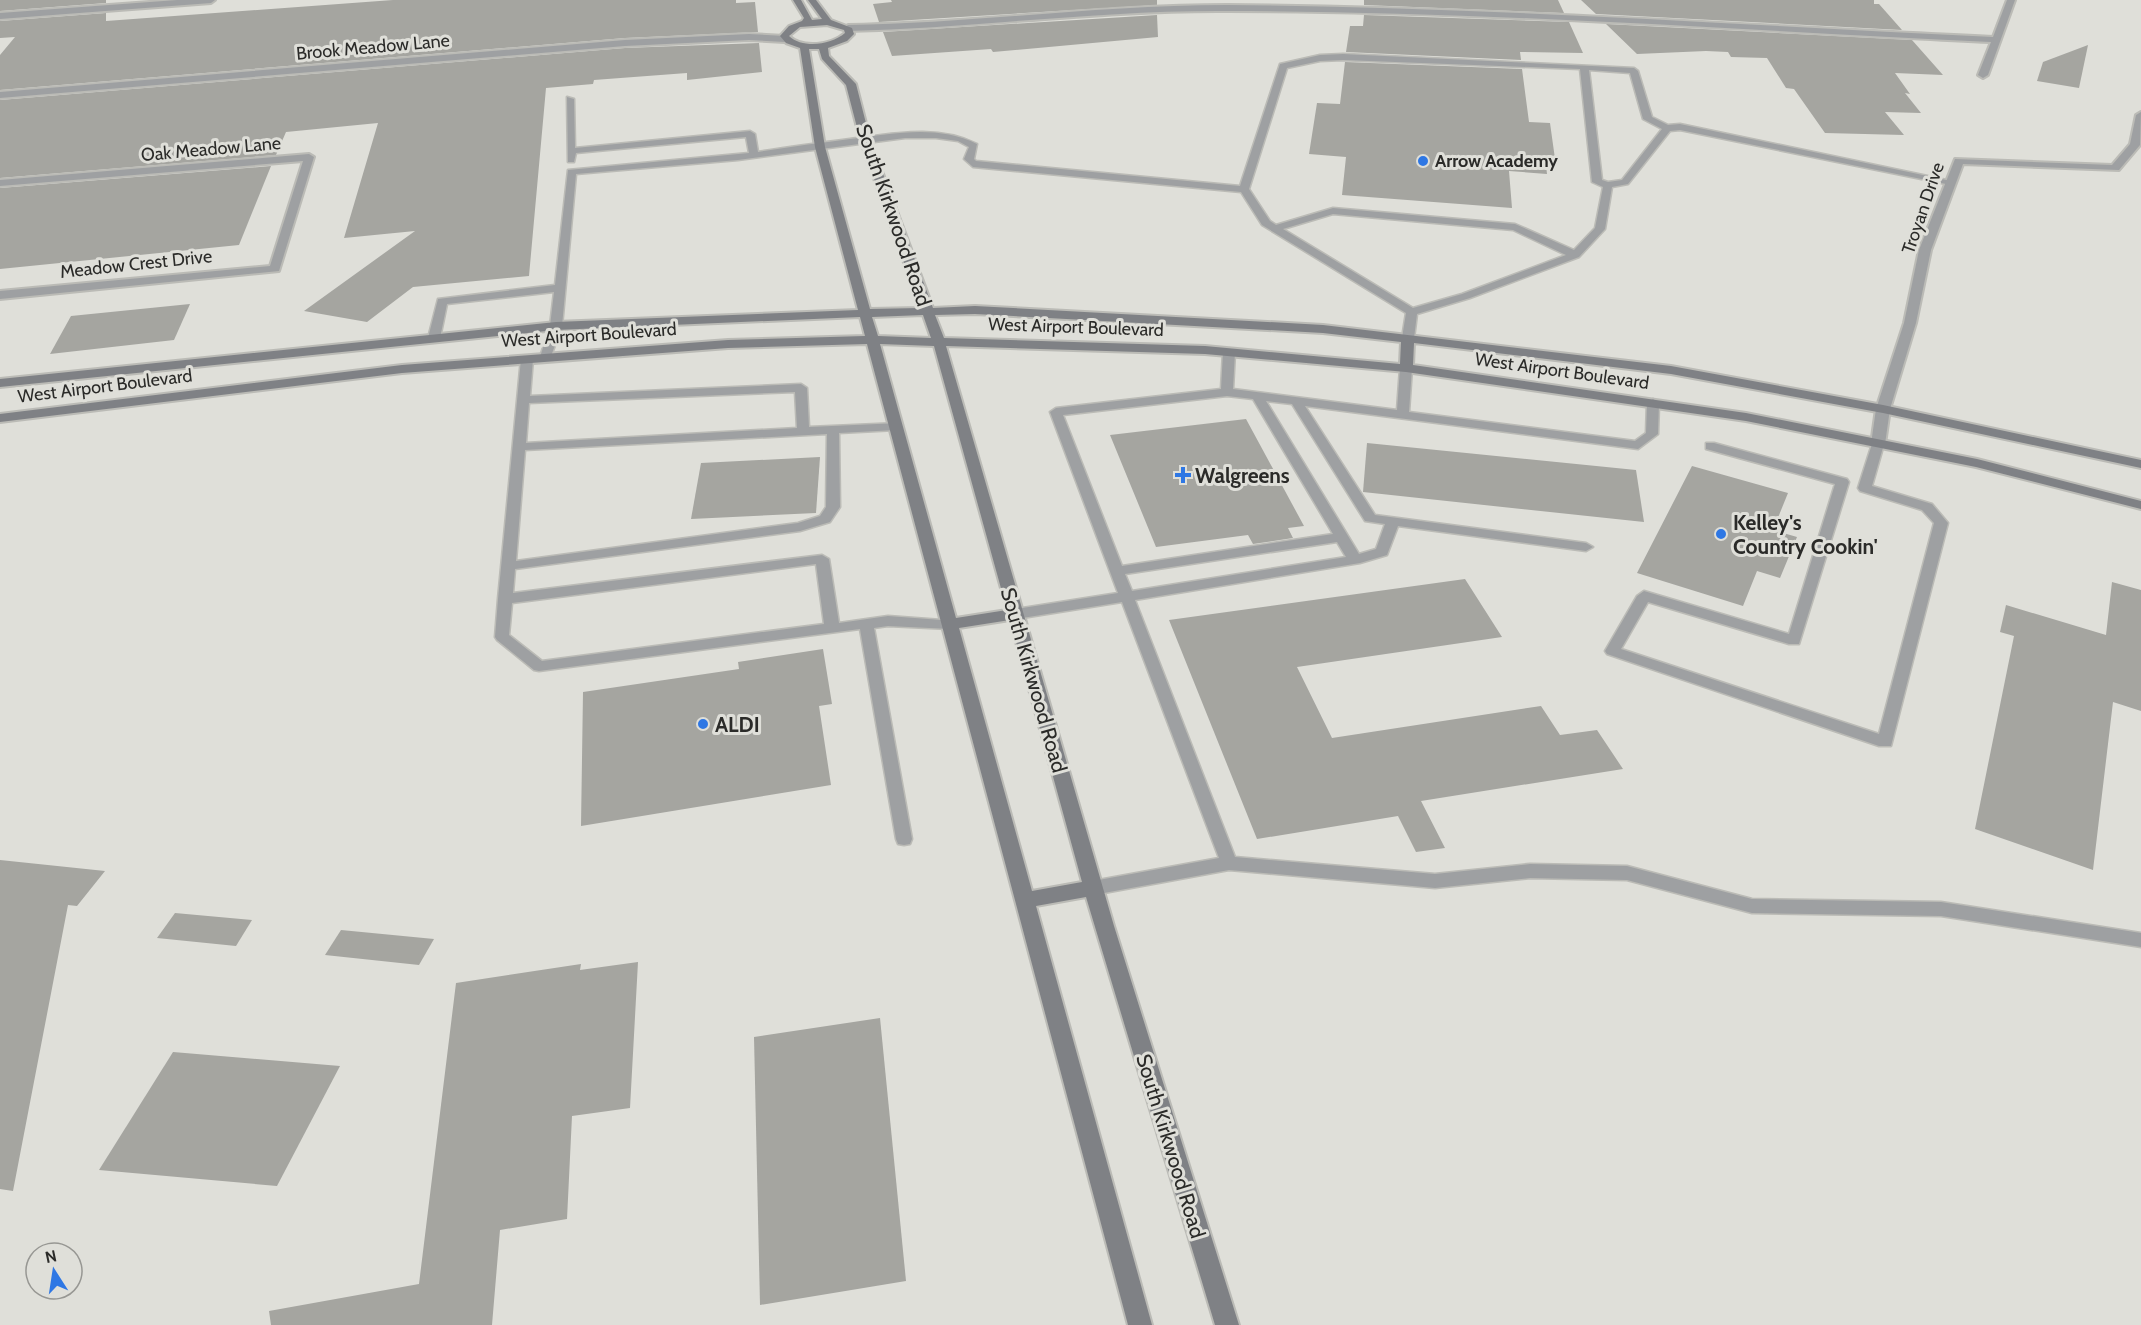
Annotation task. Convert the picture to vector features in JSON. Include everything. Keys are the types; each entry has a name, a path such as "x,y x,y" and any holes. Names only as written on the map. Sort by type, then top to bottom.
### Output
{"main road":[{"path":"797,0 808,18 806,23"},
{"path":"812,0 828,22"},
{"path":"828,22 849,31 841,41 823,45 804,45 786,35 806,23 828,22"},
{"path":"804,45 820,147 867,313 1140,1325"},
{"name":"South Kirkwood Road","path":"823,45 825,57 851,84 865,139 939,342 1093,888 1227,1325"},
{"name":"West Airport Boulevard","path":"0,383 556,326 975,310 1323,328 1671,370 1884,409 2141,464"},
{"path":"1406,368 1408,338"},
{"name":"West Airport Boulevard","path":"0,418 402,369 728,344 873,340 1229,352 1406,368 1746,417 1977,463 2141,505"},
{"path":"950,624 1016,614"},
{"path":"1026,900 1093,888"}],"street":[{"path":"0,16 211,0"},
{"path":"1983,75 2011,0"},
{"path":"849,31 1096,12 1224,8 1363,10 1995,40"},
{"name":"Brook Meadow Lane","path":"0,95 625,43 786,35"},
{"name":"Troyan Drive","path":"1878,444 1884,409 1910,323 1925,250 1959,161 2115,168 2135,145 2141,115"},
{"name":"Oak Meadow Lane","path":"0,183 309,157 275,268"},
{"name":"Meadow Crest Drive","path":"0,295 275,268"}],"lane":[{"path":"1244,189 1283,66 1320,58 1343,57 1634,71 1648,119 1667,128 1680,127 1951,182"},
{"path":"1584,67 1597,182 1608,185 1625,182 1667,128"},
{"path":"546,357 556,326 571,172 570,99"},
{"path":"571,151 750,134 754,154"},
{"path":"571,172 820,147 865,139 936,135 960,139 974,146 969,159 973,164 1244,189"},
{"path":"1244,189 1266,223 1413,312 1466,296 1575,255 1600,229 1608,185"},
{"path":"1275,228 1333,211 1515,228 1575,255"},
{"path":"434,339 442,301 560,288"},
{"path":"1408,338 1413,312"},
{"path":"1227,392 1229,352"},
{"path":"527,359 502,637 539,666 888,621 950,624"},
{"path":"1403,415 1406,368"},
{"path":"523,400 801,388 803,431"},
{"path":"1228,864 1056,412 1227,392 1638,445 1652,434 1653,403"},
{"path":"1258,397 1355,560"},
{"path":"1297,402 1370,518 1586,547"},
{"path":"519,447 896,426"},
{"path":"508,566 801,528 825,519 833,507 832,430"},
{"path":"1865,488 1878,444"},
{"path":"1710,446 1865,488 1927,507 1941,523 1885,742 1612,651 1644,596 1794,641 1842,482"},
{"path":"1016,614 1355,560 1382,552 1393,521"},
{"path":"1116,571 1341,537"},
{"path":"505,599 822,559 832,628"},
{"path":"866,624 904,839"},
{"path":"1093,888 1228,864 1435,881 1530,871 1627,873 1752,906 1941,909 2141,940"}],"building":[{"path":"0,0 106,0 106,3 0,11"},
{"path":"393,0 736,0 736,3 755,2 758,32 625,38 0,90 0,55 15,37 0,38 0,21 106,13 106,21"},
{"path":"891,0 1157,0 1157,5 879,22 873,4 892,2"},
{"path":"1364,0 1558,0 1564,13 1364,5"},
{"path":"1581,0 1874,0 1874,4 1879,4 1902,30 1596,14"},
{"path":"1157,15 1158,37 993,52 991,49 892,56 883,32"},
{"path":"1364,15 1569,22 1583,53 1520,52 1521,60 1346,52 1350,26 1363,26"},
{"path":"1606,24 1912,40 1943,75 1895,73 1910,94 1905,93 1921,113 1885,112 1904,135 1825,133 1794,89 1786,88 1767,58 1731,57 1728,52 1706,51 1637,54"},
{"path":"759,43 762,72 687,80 687,73 594,80 593,84 546,88 529,276 413,287 367,322 304,311 415,231 344,238 378,123 286,132 276,155 0,178 0,100 625,48"},
{"path":"2088,45 2079,88 2037,81 2043,62"},
{"path":"1345,62 1522,69 1529,122 1550,123 1556,166 1546,165 1547,174 1509,171 1512,208 1342,195 1346,157 1309,154 1317,103 1340,104"},
{"path":"271,166 239,245 0,269 0,188"},
{"path":"190,304 174,340 50,354 71,316"},
{"name":"Walgreens","path":"1246,419 1304,526 1288,528 1293,538 1253,544 1248,535 1156,547 1110,435"},
{"path":"1367,443 1636,470 1644,522 1363,492"},
{"path":"820,457 816,513 691,519 701,463"},
{"name":"Kelley's Country Cookin'","path":"1692,466 1788,493 1773,530 1797,537 1780,578 1757,571 1743,606 1637,573"},
{"path":"1465,579 1502,637 1297,667 1332,738 1541,706 1560,735 1597,730 1623,769 1421,801 1445,848 1416,852 1398,816 1257,839 1169,620"},
{"path":"2112,582 2141,590 2141,711 2113,702 2093,870 1975,829 2014,636 2000,632 2006,605 2106,635"},
{"path":"823,649 832,704 819,706 831,785 581,826 583,692 739,669 738,662"},
{"path":"0,860 105,871 77,906 68,905 13,1191 0,1189"},
{"path":"175,913 252,920 236,946 157,938"},
{"path":"341,930 434,939 419,965 325,955"},
{"path":"638,962 630,1108 572,1116 567,1219 500,1230 492,1325 271,1325 269,1311 419,1284 456,983 581,964 580,970"},
{"path":"880,1018 906,1281 760,1305 754,1037"},
{"path":"173,1052 340,1066 277,1186 99,1170"}],"place":[{"name":"Arrow Academy","path":"1423,161"},
{"name":"Walgreens","path":"1183,475"},
{"name":"Kelley's Country Cookin'","path":"1721,534"},
{"name":"ALDI","path":"703,724"}]}
